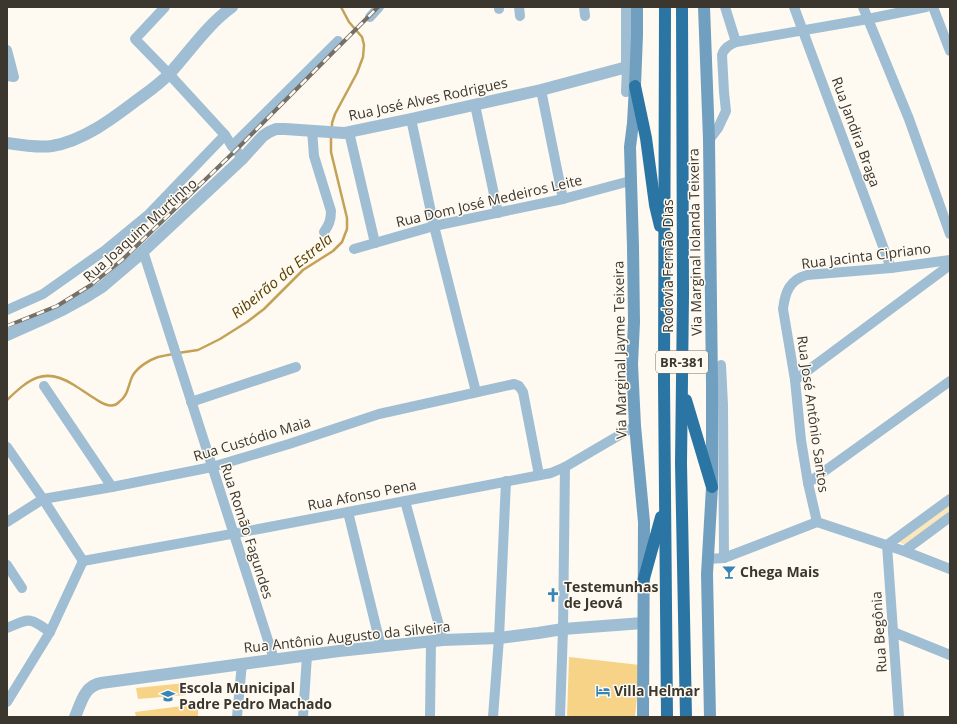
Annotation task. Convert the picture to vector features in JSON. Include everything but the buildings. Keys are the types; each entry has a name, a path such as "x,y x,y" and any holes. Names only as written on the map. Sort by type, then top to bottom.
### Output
{"highway":[{"name":"Rodovia Fernão Dias","path":"665,7 665,502 667,717"},
{"name":"Rodovia Fernão Dias","path":"682,7 683,294 681,463 686,717"},
{"path":"631,89 646,138 655,205 665,247"},
{"path":"682,388 712,487"},
{"path":"643,582 665,502"}],"main road":[{"name":"Via Marginal Jayme Teixeira","path":"637,7 637,35 631,89 633,123 630,147 630,181 633,247 634,322 632,364 634,426 644,522 643,717"},
{"name":"Via Marginal Iolanda Teixeira","path":"704,7 709,140 712,384 712,487 707,574 710,717"}],"street":[{"path":"165,7 135,39 225,135 232,146 243,158"},
{"path":"7,143 18,145 51,146 63,144 98,128 152,89 169,74 191,47 222,14 232,7"},
{"path":"370,16 379,7"},
{"path":"627,7 627,67 631,89"},
{"path":"725,7 736,42"},
{"name":"Rua Jandira Braga","path":"794,7 891,268"},
{"path":"863,7 909,119 950,234"},
{"path":"709,140 718,128 726,111 722,55 728,46 736,42 868,19 926,7"},
{"path":"933,7 950,51"},
{"path":"232,146 338,41"},
{"path":"7,50 11,77"},
{"name":"Rua José Alves Rodrigues","path":"243,158 263,136 276,129 346,132 411,120 541,90 627,67"},
{"path":"541,90 563,199"},
{"path":"475,105 498,212"},
{"path":"411,120 434,226 476,392"},
{"path":"317,131 314,156 331,211 329,226 324,232"},
{"path":"346,132 375,243"},
{"name":"Rua Joaquim Murtinho","path":"7,310 43,294 104,251 149,214 225,135"},
{"name":"Rua Joaquim Murtinho","path":"7,335 43,319 102,287 243,158"},
{"name":"Rua Dom José Medeiros Leite","path":"354,249 434,226 563,199 630,181"},
{"name":"Rua Romão Fagundes","path":"143,251 274,659"},
{"name":"Rua Jacinta Cipriano","path":"783,309 789,286 793,281 802,276 891,268 950,260"},
{"path":"795,380 950,265"},
{"name":"Rua José Antônio Santos","path":"783,309 795,380 801,440 808,483 817,522"},
{"path":"721,365 723,405 724,558"},
{"path":"191,402 296,367"},
{"path":"808,483 950,381"},
{"name":"Rua Custódio Maia","path":"7,522 43,499 212,467 289,444 379,414 514,384 519,386 523,392 539,475"},
{"path":"44,386 112,487"},
{"name":"Rua Afonso Pena","path":"83,561 234,534 551,473 565,467 634,426"},
{"path":"7,447 83,561 50,632 7,702"},
{"path":"560,717 563,629 565,467"},
{"path":"493,717 499,638 506,482"},
{"path":"887,545 950,499"},
{"path":"405,501 443,640"},
{"path":"348,512 381,647"},
{"path":"904,551 950,517"},
{"path":"708,559 724,558 817,522 904,551 950,569"},
{"name":"Rua Begônia","path":"887,545 899,717"},
{"path":"7,565 22,588"},
{"path":"7,628 24,621 33,620 50,632"},
{"name":"Rua Antônio Augusto da Silveira","path":"75,717 90,687 101,683 307,655 443,640 499,638 538,634 563,629 643,623"},
{"path":"893,632 950,655"},
{"path":"430,717 431,642"},
{"path":"303,717 307,655"},
{"path":"237,717 242,663"}],"shaded area":[{"path":"950,504 950,511 905,545 899,542"}],"waterway":[{"name":"Ribeirão da Estrela","path":"332,129 335,114 357,73 363,57 364,45 362,37 349,22 341,7"},
{"name":"Ribeirão da Estrela","path":"178,353 198,350 220,339 247,322 264,309 303,270 333,251 342,242 347,229 347,218 331,152 331,136"},
{"name":"Ribeirão da Estrela","path":"7,400 30,381 45,376 54,376 74,385 103,403 115,405 127,393 131,378 135,372 147,362 155,358 173,354"}],"railway":[{"path":"7,326 57,306 91,285 122,260 236,150 378,7"}],"place":[{"name":"Chega Mais","path":"729,572"},
{"name":"Testemunhas de Jeová","path":"553,595"},
{"name":"Villa Helmar","path":"603,691"},
{"name":"Escola Municipal Padre Pedro Machado","path":"168,696"}]}
